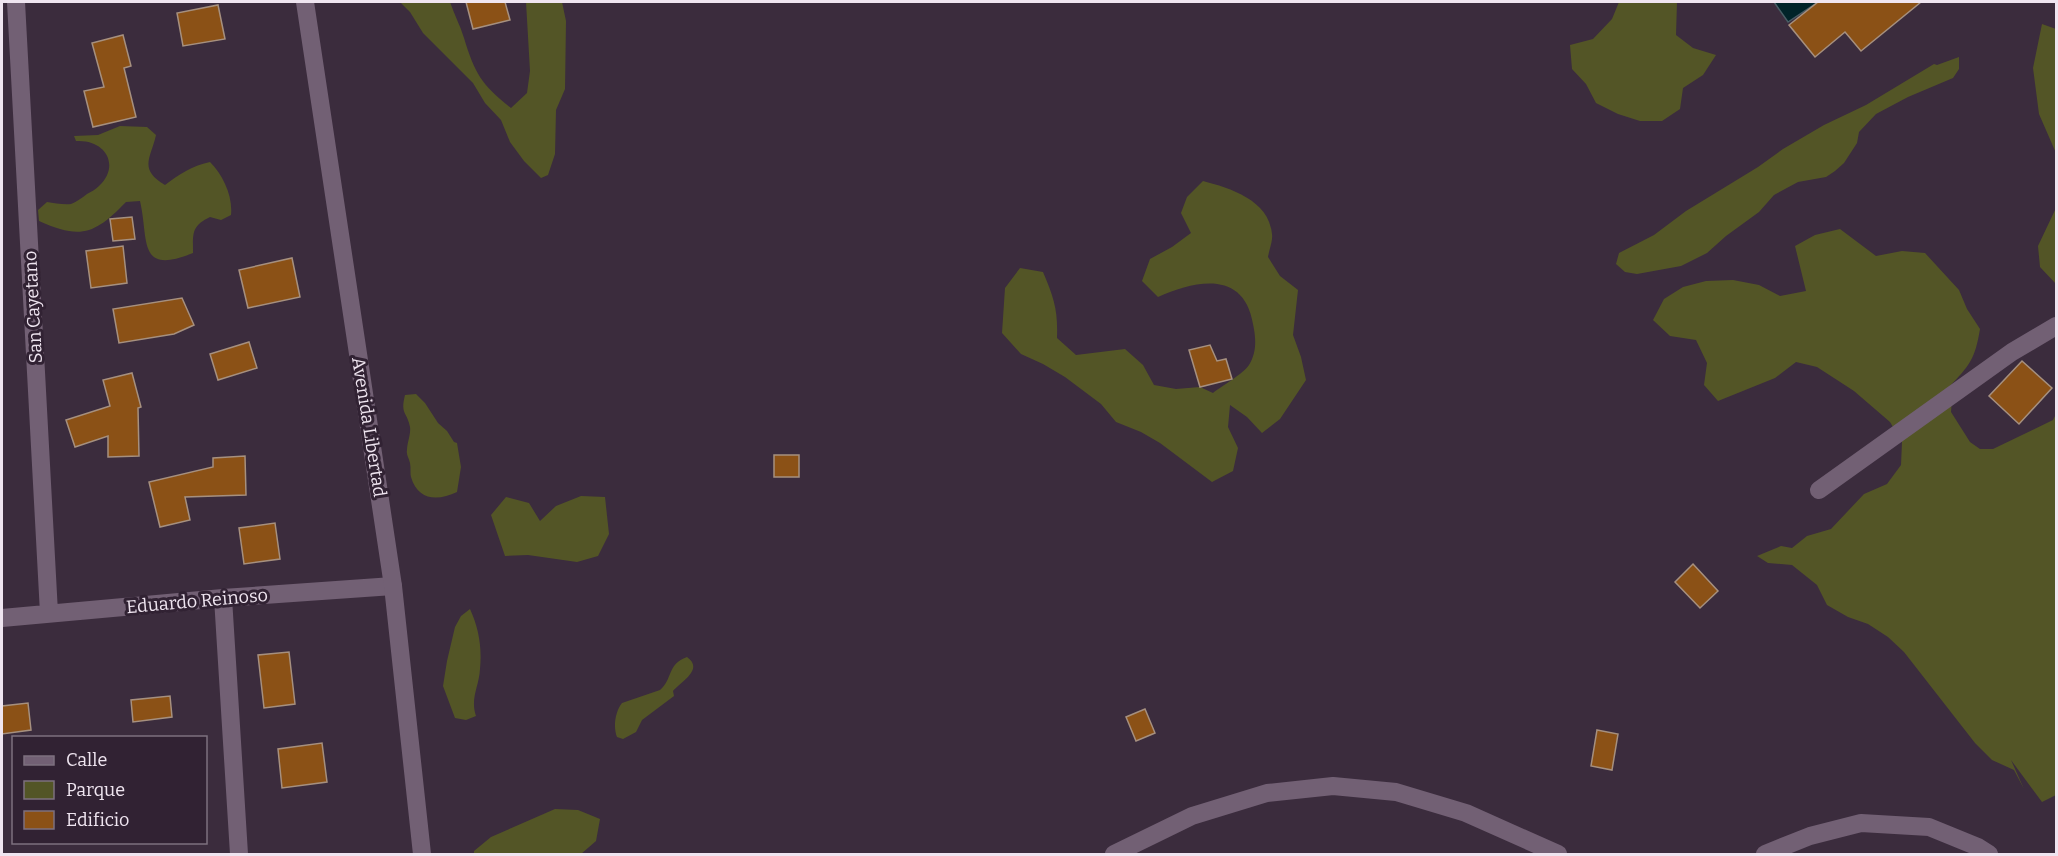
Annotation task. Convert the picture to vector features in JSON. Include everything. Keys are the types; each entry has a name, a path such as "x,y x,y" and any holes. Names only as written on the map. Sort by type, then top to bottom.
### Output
{"street":[{"name":"San Cayetano","path":"16,2 49,613"},
{"name":"Avenida Libertad","path":"305,2 393,586 422,855"},
{"path":"1820,490 2012,352 2056,326"},
{"name":"Eduardo Reinoso","path":"2,618 223,598 393,586"},
{"path":"223,598 239,855"},
{"path":"1114,855 1192,816 1268,793 1333,786 1396,792 1466,813 1554,854"},
{"path":"1765,855 1810,836 1862,823 1929,827 1978,847 1989,855"}],"green space":[{"path":"400,2 450,2 480,78 511,108 527,93 530,71 526,2 562,2 566,21 565,89 556,110 555,154 548,175 541,178 524,161 510,142 501,120 485,103 473,83 423,33 410,12"},
{"path":"1619,2 1677,2 1676,35 1693,48 1716,55 1703,75 1683,88 1680,109 1662,121 1640,121 1618,114 1596,103 1586,84 1572,69 1570,45 1593,39 1612,19"},
{"path":"2042,24 2056,29 2056,153 2039,114 2033,68"},
{"path":"1959,57 1959,69 1953,78 1908,97 1876,114 1859,132 1857,143 1844,163 1835,171 1826,177 1798,182 1774,195 1759,212 1707,253 1681,266 1637,274 1625,272 1616,264 1619,253 1654,235 1686,211 1783,149 1824,125 1866,105 1934,64"},
{"path":"120,126 147,127 156,135 148,163 152,174 165,185 186,171 210,162 223,179 229,193 231,215 221,220 210,217 196,227 193,236 193,253 175,259 162,260 154,257 146,241 140,201 126,202 105,221 87,231 66,231 39,221 38,210 47,202 71,204 99,186 106,178 109,170 107,155 95,144 76,141 74,136 98,135"},
{"path":"1203,181 1225,187 1246,197 1264,212 1272,237 1268,257 1280,276 1298,290 1293,335 1306,380 1280,419 1262,433 1247,417 1230,405 1228,427 1238,448 1233,471 1212,482 1160,443 1116,422 1101,404 1065,377 1021,354 1002,333 1005,288 1020,268 1043,272 1055,304 1057,338 1076,355 1125,349 1143,365 1154,385 1176,389 1200,387 1213,393 1238,376 1249,365 1255,345 1254,329 1248,307 1240,295 1229,287 1202,284 1188,286 1158,297 1142,281 1150,259 1191,233 1181,213 1187,197"},
{"path":"2056,208 2056,284 2040,267 2038,246"},
{"path":"1840,229 1876,256 1902,251 1925,253 1959,290 1967,309 1980,329 1976,348 1970,361 1949,387 1952,399 1951,412 1970,442 1980,449 1993,449 2053,420 2056,414 2056,795 2042,802 2011,760 2024,789 2014,770 1992,760 1975,743 1904,652 1888,637 1868,624 1848,617 1827,605 1817,585 1792,565 1768,563 1757,556 1781,546 1792,548 1807,536 1831,529 1864,494 1887,484 1901,465 1902,442 1890,422 1854,391 1817,367 1796,362 1775,378 1718,401 1704,385 1707,363 1696,340 1670,336 1653,320 1664,299 1683,287 1706,281 1733,280 1759,285 1780,296 1806,291 1795,246 1815,235"},
{"path":"416,394 457,443 461,467 457,492 450,495 436,498 424,495 418,491 411,477 407,455 410,427 403,406 405,395"},
{"path":"581,496 605,497 609,534 598,556 577,562 528,555 505,556 491,515 506,497 529,503 540,521 556,506"},
{"path":"470,609 479,638 481,661 474,698 476,716 466,720 455,718 443,686 455,627 461,616"},
{"path":"687,657 692,661 692,670 690,675 673,691 674,696 642,720 636,732 623,739 617,737 615,720 622,703 660,690 676,664"},
{"path":"555,809 578,810 600,819 596,841 581,854 474,854 474,851 491,837"}],"shaded area":[{"path":"1774,2 1818,2 1788,22"}],"building":[{"path":"466,2 505,2 510,20 473,29"},
{"path":"1818,2 1921,2 1861,51 1845,32 1815,57 1789,25"},
{"path":"218,5 225,39 183,46 177,13"},
{"path":"123,35 131,66 124,68 136,117 93,127 84,91 104,87 92,43"},
{"path":"132,217 135,239 113,241 110,219"},
{"path":"123,246 127,283 91,288 86,251"},
{"path":"292,258 300,297 248,308 239,270"},
{"path":"182,298 194,325 174,334 119,343 113,309"},
{"path":"249,342 257,368 218,380 210,354"},
{"path":"1210,345 1217,361 1226,359 1232,379 1200,387 1189,350"},
{"path":"2022,361 2052,388 2019,424 1989,396"},
{"path":"132,373 141,407 138,408 139,456 108,457 108,436 75,447 66,420 110,406 103,380"},
{"path":"774,455 799,455 799,477 774,477"},
{"path":"245,456 246,495 185,497 190,520 160,527 149,482 213,467 213,458"},
{"path":"275,523 280,559 244,564 239,528"},
{"path":"1693,564 1718,591 1700,608 1675,582"},
{"path":"289,652 295,704 264,708 258,655"},
{"path":"170,696 172,717 133,722 131,700"},
{"path":"28,703 31,730 2,734 2,706"},
{"path":"1145,709 1155,733 1136,741 1126,717"},
{"path":"1597,730 1618,734 1612,770 1591,766"},
{"path":"322,743 327,782 282,788 278,749"}]}
